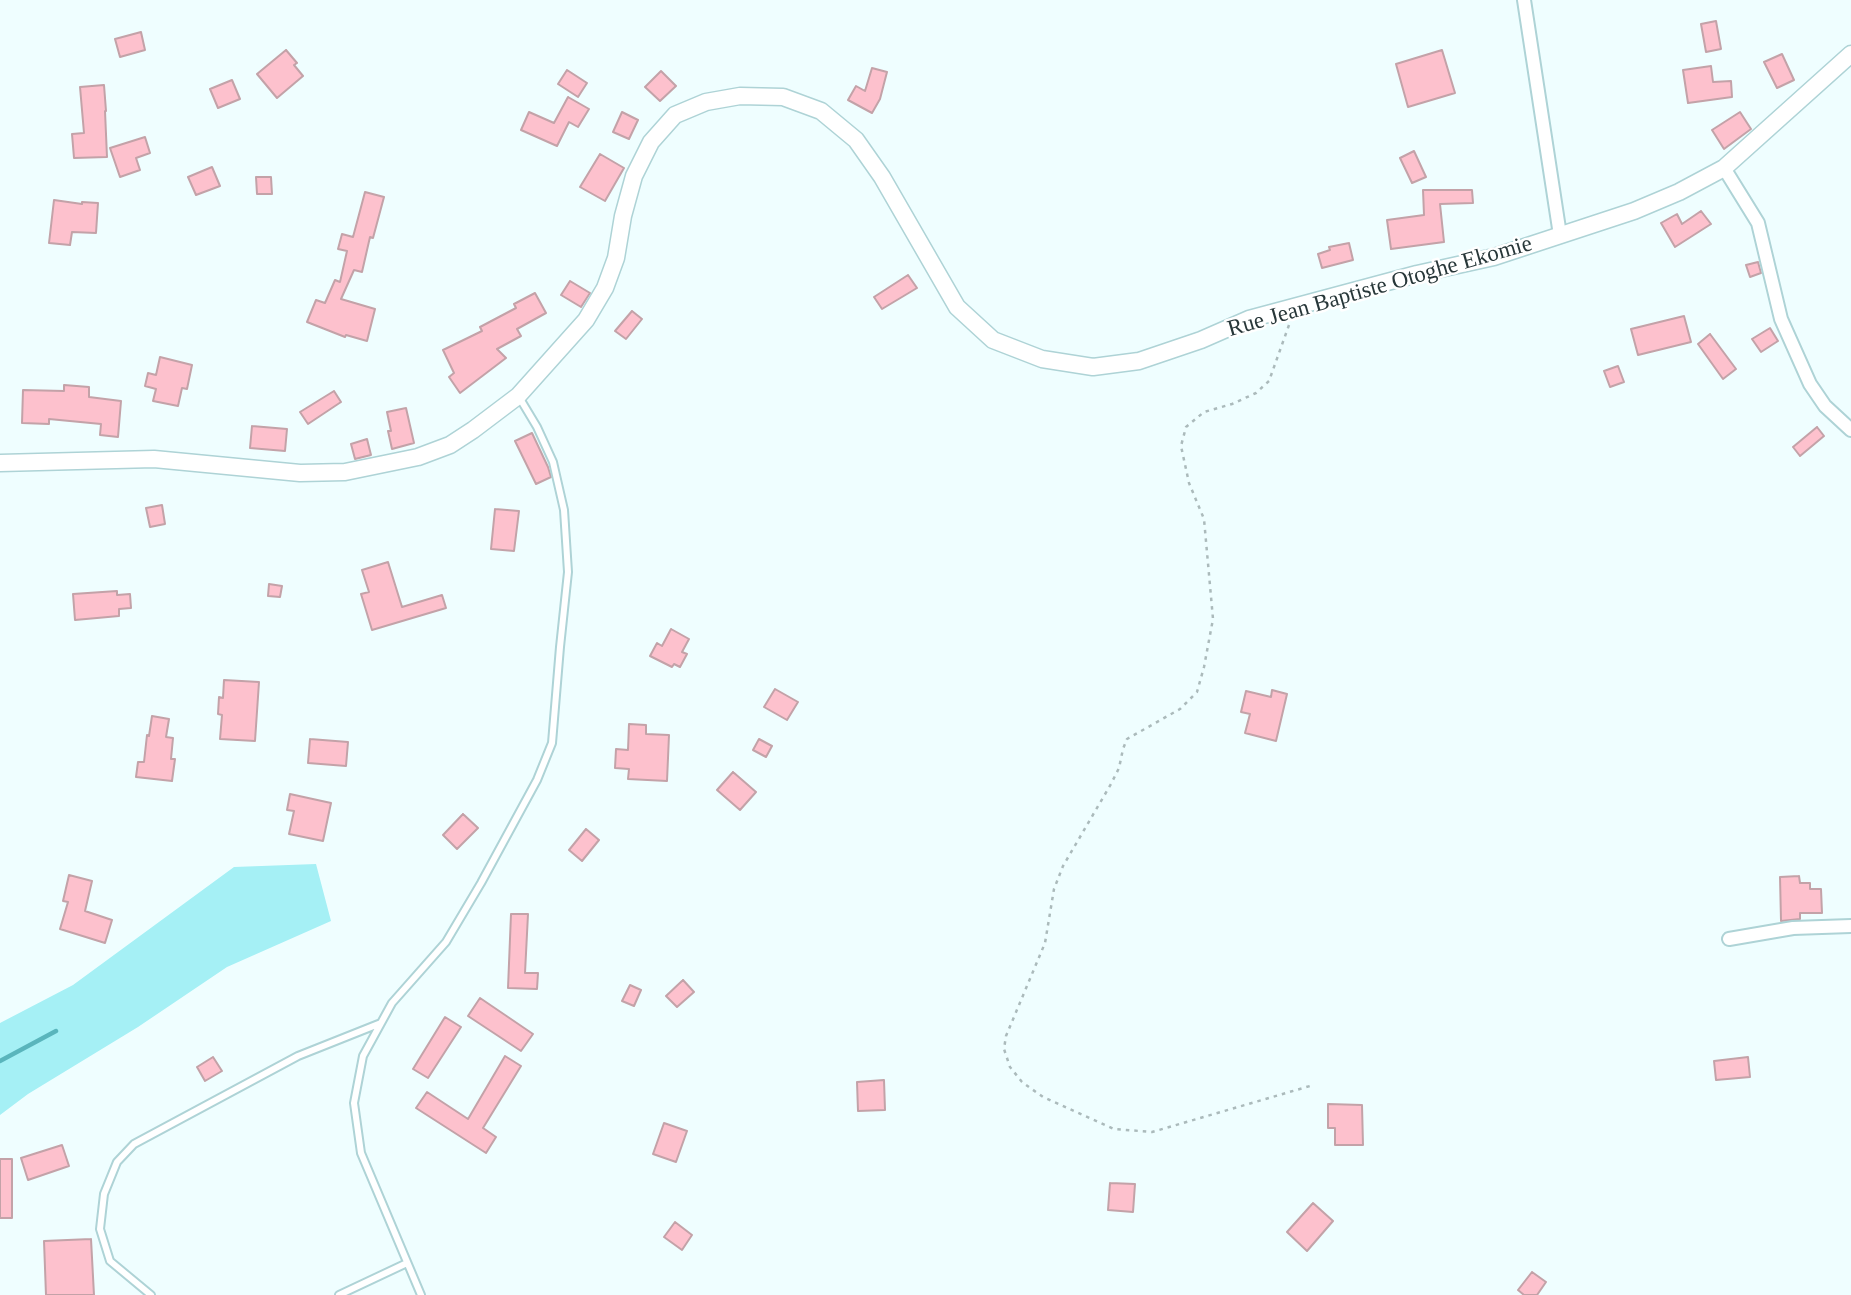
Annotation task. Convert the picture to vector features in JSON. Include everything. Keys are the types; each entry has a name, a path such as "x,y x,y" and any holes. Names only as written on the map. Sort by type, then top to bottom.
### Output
{"street":[{"path":"1524,0 1560,235"},
{"name":"Rue Jean Baptiste Otoghe Ekomie","path":"0,463 155,459 300,473 345,472 418,457 450,445 518,396 586,320 605,288 616,258 623,216 634,176 651,142 675,115 706,102 740,96 783,97 821,111 856,140 882,177 957,307 993,340 1042,359 1093,367 1139,361 1201,340 1248,319 1417,274 1494,257 1657,202 1724,168 1851,54"},
{"path":"1724,168 1759,223 1781,319 1810,384 1825,406 1851,430"},
{"path":"1729,939 1793,928 1851,926"}],"lane":[{"path":"421,1295 361,1153 354,1103 363,1056 392,1003 446,942 537,780 552,743 568,572 564,510 554,462 518,396"},
{"path":"151,1295 110,1261 100,1229 104,1194 117,1162 134,1144 286,1062 381,1023"},
{"path":"339,1295 407,1263"}],"path":[{"path":"1296,306 1269,381 1256,393 1204,412 1186,426 1181,446 1189,483 1204,519 1213,620 1201,679 1197,692 1180,709 1127,739 1115,776 1063,866 1054,889 1045,943 1006,1037 1004,1049 1010,1067 1022,1082 1043,1097 1114,1129 1152,1132 1310,1086"}],"shaded area":[{"path":"316,864 331,921 227,967 138,1027 28,1094 0,1115 0,1023 73,985 234,867"}],"building":[{"path":"1716,21 1721,49 1706,52 1701,24"},
{"path":"141,32 145,50 120,57 115,39"},
{"path":"286,50 303,76 277,98 257,74"},
{"path":"1442,50 1455,93 1408,107 1396,64"},
{"path":"1782,54 1794,80 1777,88 1764,62"},
{"path":"1711,66 1713,82 1731,81 1732,97 1688,103 1683,70"},
{"path":"872,68 887,72 880,99 872,113 848,100 856,86 865,91"},
{"path":"567,70 587,83 578,97 558,84"},
{"path":"661,71 676,86 660,101 645,87"},
{"path":"232,80 240,99 218,108 210,89"},
{"path":"104,85 107,157 74,158 72,134 84,133 80,87"},
{"path":"568,97 589,109 578,127 569,122 557,146 521,130 529,112 554,123"},
{"path":"622,112 638,120 629,139 613,132"},
{"path":"1740,112 1751,129 1724,149 1712,130"},
{"path":"145,137 150,153 136,158 140,170 120,177 110,148"},
{"path":"1414,151 1426,177 1412,183 1400,158"},
{"path":"600,154 624,168 605,201 580,187"},
{"path":"212,167 220,186 196,195 188,177"},
{"path":"256,177 271,177 272,194 257,194"},
{"path":"1423,190 1472,190 1473,203 1440,204 1444,242 1391,249 1387,220 1424,215"},
{"path":"365,192 384,197 373,238 370,237 362,272 354,270 341,299 375,309 367,341 346,335 345,337 307,322 316,300 325,303 335,280 340,282 347,251 338,249 342,234 353,237"},
{"path":"54,200 98,203 96,233 72,232 70,245 49,243"},
{"path":"1701,211 1711,224 1675,247 1661,223 1677,214 1682,224"},
{"path":"1349,243 1353,260 1322,268 1318,254 1330,250 1329,247"},
{"path":"1758,262 1761,273 1750,277 1746,265"},
{"path":"908,275 917,288 882,309 874,297"},
{"path":"570,281 590,293 581,307 561,295"},
{"path":"535,293 546,313 517,329 521,336 497,349 506,358 460,393 449,377 454,373 443,350 482,331 480,327 516,308 514,304"},
{"path":"632,311 642,319 626,339 615,331"},
{"path":"1684,316 1691,342 1638,355 1631,329"},
{"path":"1770,328 1778,341 1761,352 1752,339"},
{"path":"1710,334 1736,369 1723,379 1698,344"},
{"path":"160,357 192,365 187,389 182,388 178,406 153,401 156,389 145,386 148,373 156,375"},
{"path":"1618,366 1624,382 1610,387 1604,371"},
{"path":"64,385 89,387 89,397 121,401 118,437 100,435 101,424 49,419 49,424 22,423 23,390 64,391"},
{"path":"334,391 341,402 308,424 300,412"},
{"path":"406,408 414,443 392,449 387,412"},
{"path":"252,426 287,429 285,451 250,448"},
{"path":"1817,427 1824,436 1800,456 1793,447"},
{"path":"532,433 551,477 536,484 515,441"},
{"path":"367,439 371,455 355,459 351,444"},
{"path":"162,505 165,524 150,527 146,508"},
{"path":"495,509 519,511 514,551 491,549"},
{"path":"388,562 402,607 442,595 446,608 372,630 361,594 369,592 362,570"},
{"path":"269,584 282,586 280,597 268,596"},
{"path":"117,591 117,595 130,594 131,608 119,609 119,616 75,620 73,594"},
{"path":"671,629 689,639 682,652 687,654 680,667 674,664 672,667 650,656 657,643 662,646"},
{"path":"224,680 259,682 255,741 220,739 222,715 218,714 219,697 223,698"},
{"path":"775,689 798,702 787,720 764,707"},
{"path":"1272,690 1287,694 1276,741 1245,733 1250,714 1241,712 1246,691 1271,697"},
{"path":"152,716 169,719 166,737 173,738 171,759 175,759 172,781 136,777 138,762 144,762"},
{"path":"629,724 646,725 646,734 669,735 667,781 628,779 629,769 615,768 616,749 628,750"},
{"path":"310,739 348,742 346,766 308,763"},
{"path":"759,739 772,746 766,757 753,750"},
{"path":"733,772 756,792 740,810 717,790"},
{"path":"290,794 331,803 323,841 289,834 294,811 287,810"},
{"path":"463,814 478,828 457,849 443,835"},
{"path":"586,829 599,840 582,861 569,850"},
{"path":"69,875 92,881 85,911 112,920 105,943 60,929 68,902 63,901"},
{"path":"1799,876 1800,883 1810,883 1810,889 1821,889 1822,913 1800,913 1800,919 1781,921 1780,877"},
{"path":"511,914 528,914 525,973 538,973 537,989 508,988"},
{"path":"683,980 694,992 677,1007 666,996"},
{"path":"630,985 641,990 634,1006 622,1001"},
{"path":"480,998 533,1034 521,1051 468,1016"},
{"path":"445,1017 461,1027 428,1078 413,1069"},
{"path":"505,1056 521,1066 483,1128 496,1137 486,1153 416,1108 427,1092 468,1119"},
{"path":"213,1057 222,1071 205,1081 197,1067"},
{"path":"1748,1057 1750,1077 1716,1080 1714,1061"},
{"path":"884,1080 885,1110 858,1111 857,1082"},
{"path":"1328,1104 1362,1105 1363,1145 1335,1145 1335,1128 1328,1128"},
{"path":"664,1123 687,1131 676,1162 653,1154"},
{"path":"62,1145 69,1166 28,1180 21,1158"},
{"path":"0,1159 12,1159 12,1218 0,1218"},
{"path":"1110,1183 1135,1184 1133,1212 1108,1210"},
{"path":"1313,1203 1333,1221 1307,1251 1287,1232"},
{"path":"675,1222 692,1235 682,1250 664,1237"},
{"path":"91,1239 94,1295 46,1295 44,1241"},
{"path":"1532,1272 1546,1282 1537,1295 1524,1295 1518,1290"}],"waterway":[{"path":"0,1061 56,1031"}]}
